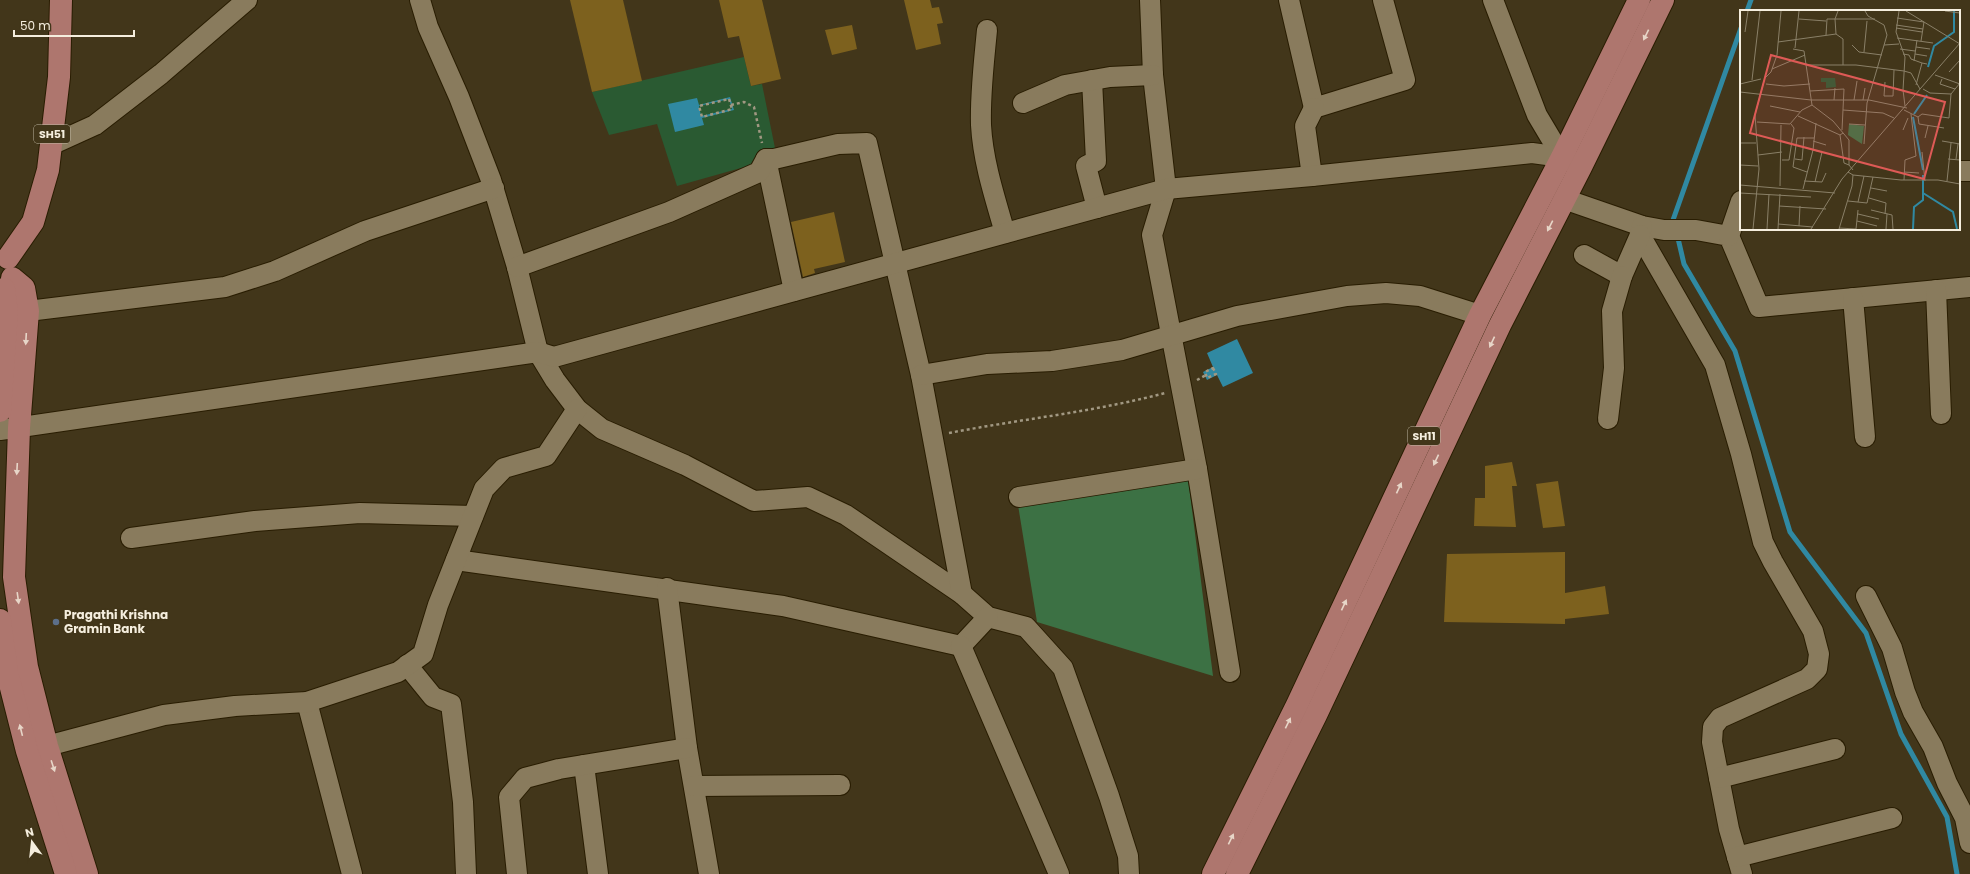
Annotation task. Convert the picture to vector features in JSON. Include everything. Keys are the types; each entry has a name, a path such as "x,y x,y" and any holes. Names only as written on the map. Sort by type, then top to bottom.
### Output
{"main road":[{"name":"SH51","path":"5,274 33,222 48,170 59,77 61,0"},
{"name":"SH11","path":"1213,874 1297,705 1480,315 1562,157 1639,0"},
{"name":"SH11","path":"1237,874 1316,715 1500,325 1581,167 1663,0"},
{"path":"5,274 24,288 28,311 9,429 14,577 28,667 47,746 87,874"},
{"path":"0,411 7,313 5,274"},
{"path":"0,620 7,672 27,751 66,874"}],"street":[{"path":"51,145 95,125 161,74 247,0"},
{"path":"420,0 428,27 459,97 494,188 517,267 538,352 554,380 577,409 602,429 685,465 754,501 808,497 846,514 962,594 988,617 1026,627 1063,668 1109,796 1128,856 1129,874"},
{"path":"1150,0 1153,76 1166,189 1152,235 1197,468 1230,672"},
{"path":"1289,0 1314,108 1305,126 1312,176"},
{"path":"1314,108 1405,80 1383,0"},
{"path":"1493,0 1537,115 1562,157"},
{"path":"987,30 981,85 981,126 991,181 1005,233"},
{"path":"1023,103 1065,85 1110,77 1153,76"},
{"path":"1092,80 1096,161 1086,166 1097,208"},
{"path":"766,159 774,159 838,144 867,143 896,264 933,436 962,594"},
{"path":"9,429 538,352 554,357 1166,189 1312,176 1532,153 1562,157 1581,167"},
{"path":"517,267 676,209 759,172 766,159"},
{"path":"766,159 794,291"},
{"path":"1960,172 1970,171"},
{"path":"28,311 225,287 276,271 365,231 494,188"},
{"path":"1564,199 1641,230 1696,230 1729,236"},
{"path":"1740,204 1729,236 1759,307 1970,287"},
{"path":"1608,419 1614,368 1612,311 1622,276 1641,230"},
{"path":"1641,230 1684,313 1715,365 1742,454 1763,542 1813,631 1819,654 1817,669 1807,679 1720,718 1713,727 1712,742 1729,829 1739,866 1892,818"},
{"path":"1584,255 1622,276"},
{"path":"1936,290 1941,414"},
{"path":"920,375 987,364 1052,361 1122,350 1237,316 1348,296 1386,293 1420,296 1480,315"},
{"path":"1853,298 1865,437"},
{"path":"47,746 164,715 235,706 308,702 398,672 423,654 438,605 484,489 504,468 546,456 577,409"},
{"path":"1019,498 1197,468"},
{"path":"132,538 255,521 360,513 473,516"},
{"path":"456,560 667,588 783,606 961,646"},
{"path":"667,588 688,748 709,874"},
{"path":"1866,596 1892,648 1905,692 1913,712 1933,748 1965,818 1970,843"},
{"path":"961,646 988,617"},
{"path":"961,646 1059,874"},
{"path":"407,665 433,697 451,704 463,802 466,874"},
{"path":"308,702 352,874"},
{"path":"516,874 510,797 525,778 559,769 688,748"},
{"path":"1719,778 1835,749"},
{"path":"584,765 598,874"},
{"path":"694,786 840,785"}],"path":[{"path":"730,99 731,105 732,109 702,117 699,106 730,99"},
{"path":"731,105 744,102 754,107 766,159"},
{"path":"1213,368 1216,374 1208,378 1206,375 1204,372 1213,368"},
{"path":"933,436 991,425 1067,414 1139,400 1181,389 1206,375"}],"green space":[{"path":"744,57 751,86 762,84 776,153 748,166 677,186 657,124 609,135 592,92"},
{"path":"1188,478 1213,676 1037,622 1018,505"}],"water":[{"path":"730,97 734,110 702,118 704,125 675,132 668,104 697,98 699,105","holes":["729,99 732,109 701,116 699,106"]},
{"path":"1237,339 1253,373 1223,387 1217,375 1207,380 1203,372 1213,367 1207,353"}],"building":[{"path":"570,0 623,0 642,81 592,92"},
{"path":"719,0 762,0 781,79 751,86 739,36 728,38"},
{"path":"904,0 930,0 932,8 939,7 943,23 937,24 941,44 916,50"},
{"path":"852,25 857,49 832,55 825,30"},
{"path":"834,212 845,262 814,269 815,273 803,277 791,222"},
{"path":"1512,462 1517,486 1512,486 1516,527 1474,526 1475,498 1485,498 1485,466"},
{"path":"1558,481 1565,526 1543,528 1536,484"},
{"path":"1565,552 1565,593 1605,586 1609,614 1565,619 1565,624 1444,622 1447,554"}],"waterway":[{"path":"1747,10 1751,0"},
{"path":"1675,226 1673,220 1740,31"},
{"path":"1677,234 1684,264 1735,351 1790,532 1866,633 1901,734 1947,817 1957,874"}],"place":[{"name":"Pragathi Krishna Gramin Bank","path":"56,622"}]}
